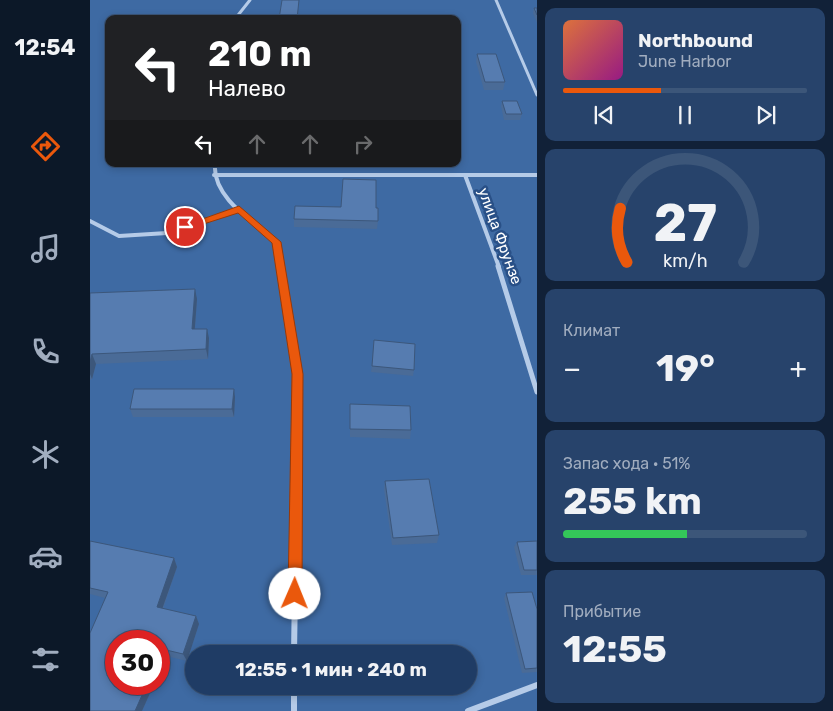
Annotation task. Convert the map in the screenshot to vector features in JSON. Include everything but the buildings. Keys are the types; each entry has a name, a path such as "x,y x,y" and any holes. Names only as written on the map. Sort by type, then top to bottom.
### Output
{"street":[{"path":"238,15 250,0"},
{"path":"496,0 537,95"},
{"path":"215,167 214,175 226,198 276,242 298,374 294,645"},
{"path":"214,175 537,175"},
{"name":"улица Фрунзе","path":"465,175 508,293 537,392"},
{"path":"90,221 119,236 167,233 239,209"},
{"path":"468,711 537,685"},
{"path":"294,695 294,711"}],"shaded area":[{"path":"90,0 537,0 537,711 90,711"}],"route":[{"path":"185,227 239,209 276,242 298,374 295,594"}]}
